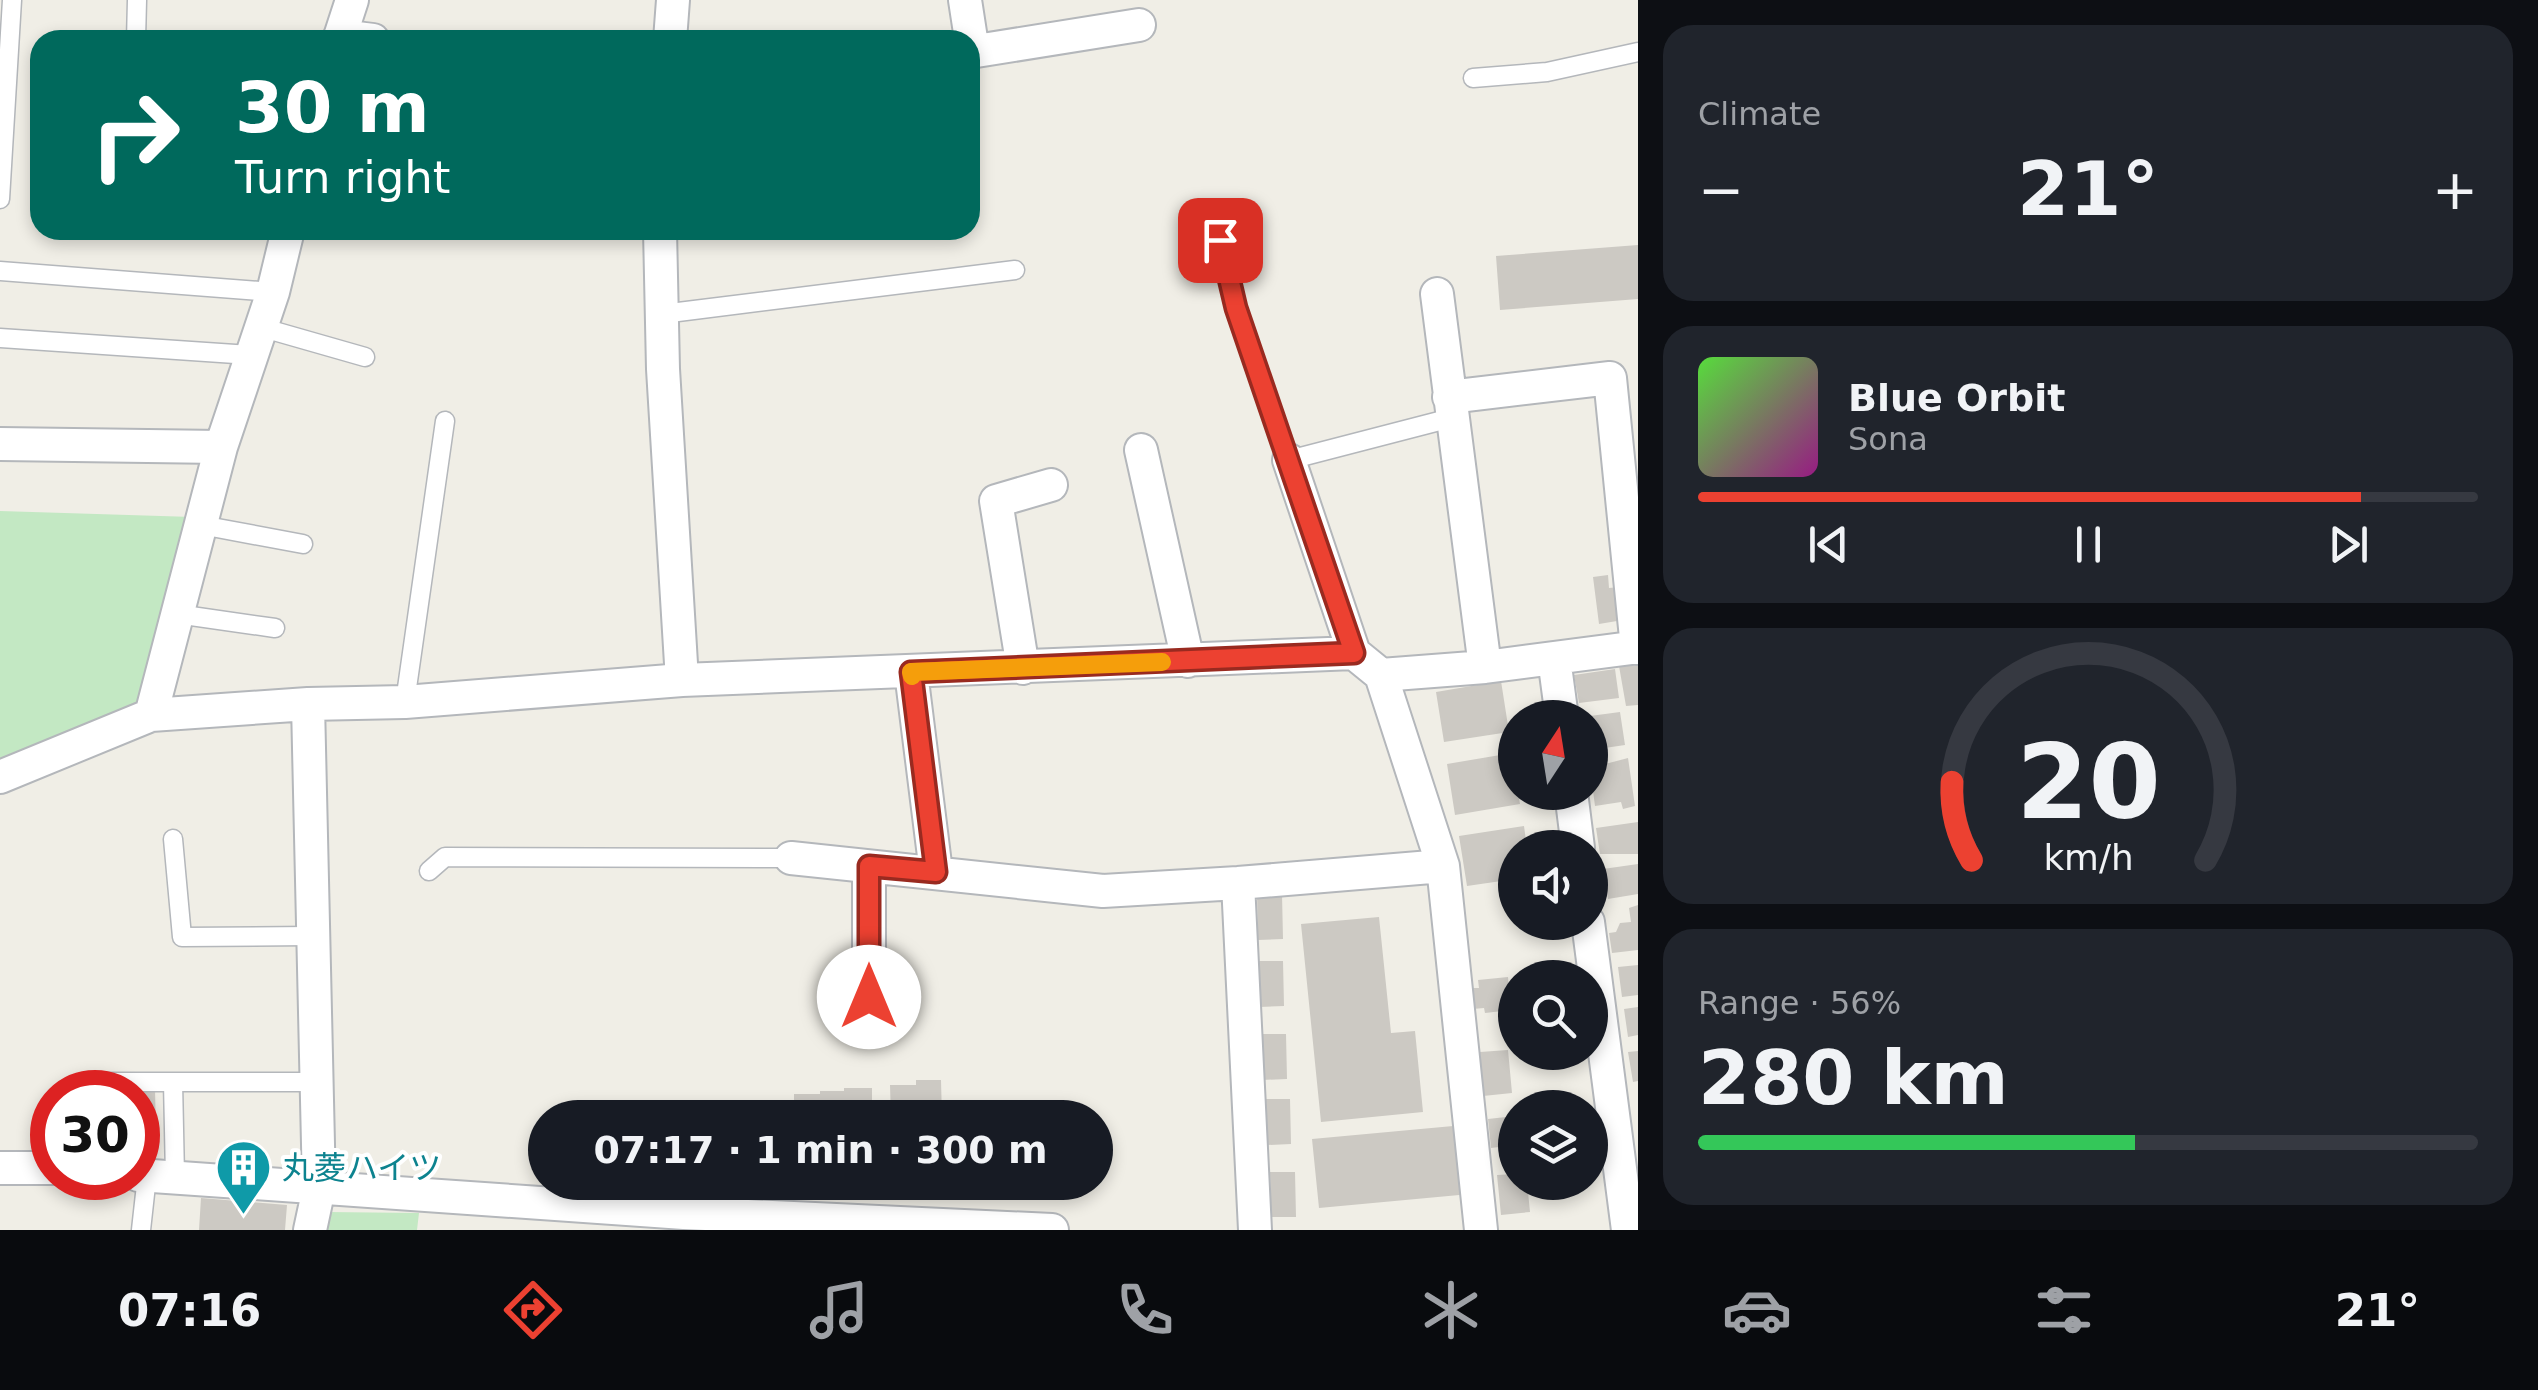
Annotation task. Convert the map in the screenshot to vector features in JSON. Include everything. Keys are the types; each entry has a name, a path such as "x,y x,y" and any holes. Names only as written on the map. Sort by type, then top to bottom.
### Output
{"street":[{"path":"342,30 352,0"},
{"path":"671,30 673,0"},
{"path":"965,0 968,30"},
{"path":"980,51 1139,25"},
{"path":"151,716 221,446 273,292 286,240"},
{"path":"660,240 682,680"},
{"path":"1437,294 1485,666"},
{"path":"1381,675 1637,648 1610,378 1450,407"},
{"path":"0,444 221,446"},
{"path":"1141,450 1188,660"},
{"path":"1289,460 1354,653 1381,675 1443,866 1481,1230"},
{"path":"1023,668 996,501 1051,484"},
{"path":"0,777 151,716 308,704 405,702 682,680 1354,653"},
{"path":"1554,658 1560,700"},
{"path":"911,672 936,872"},
{"path":"308,704 318,1188 310,1230"},
{"path":"791,858 1103,891 1443,866"},
{"path":"869,866 869,1030"},
{"path":"1238,884 1255,1230"},
{"path":"1590,940 1628,1230"},
{"path":"0,1168 30,1168"},
{"path":"160,1177 318,1188 576,1218 1052,1230"}],"lane":[{"path":"0,199 12,0"},
{"path":"136,30 137,0"},
{"path":"1473,78 1548,72 1638,52"},
{"path":"1220,240 1236,308 1289,460 1450,407"},
{"path":"0,270 273,292"},
{"path":"662,314 1015,270"},
{"path":"0,338 255,341 365,357"},
{"path":"405,702 445,421"},
{"path":"200,525 303,544"},
{"path":"177,614 276,628"},
{"path":"173,839 182,937 312,936"},
{"path":"429,871 444,856 791,858"},
{"path":"160,1082 316,1082"},
{"path":"160,1145 174,1082"},
{"path":"141,1230 148,1200"}],"green space":[{"path":"0,511 193,517 145,709 0,761"},
{"path":"327,1212 419,1213 417,1230 323,1230"}],"building":[{"path":"1638,245 1638,299 1500,310 1496,256"},
{"path":"1608,575 1609,588 1619,587 1623,620 1599,624 1593,577"},
{"path":"1638,663 1638,705 1626,706 1619,666"},
{"path":"1615,669 1619,698 1578,700 1574,675"},
{"path":"1501,681 1504,700 1498,700 1498,734 1444,742 1436,692"},
{"path":"1620,712 1625,745 1608,748 1608,714"},
{"path":"1498,755 1498,808 1455,815 1447,764"},
{"path":"1628,758 1635,806 1623,809 1621,802 1608,804 1608,763"},
{"path":"1638,822 1638,854 1608,854 1608,830 1596,828"},
{"path":"1498,830 1498,881 1467,886 1459,836"},
{"path":"1638,864 1638,894 1608,899 1608,868"},
{"path":"1257,894 1282,894 1283,939 1258,940"},
{"path":"1638,905 1638,950 1612,953 1609,933 1616,932 1620,923 1631,922 1629,908"},
{"path":"1379,917 1391,1033 1415,1031 1423,1112 1321,1122 1301,924"},
{"path":"1258,961 1283,961 1284,1006 1259,1007"},
{"path":"1638,965 1638,995 1622,997 1618,967"},
{"path":"1498,978 1498,1012 1473,1009 1471,988 1479,988 1478,980"},
{"path":"1638,1007 1638,1035 1628,1037 1624,1009"},
{"path":"1262,1034 1286,1034 1287,1079 1262,1080"},
{"path":"1498,1051 1498,1070 1510,1070 1512,1090 1483,1096 1480,1052"},
{"path":"1638,1051 1638,1081 1633,1082 1628,1052"},
{"path":"916,1080 941,1080 942,1100 890,1100 890,1085 916,1085"},
{"path":"872,1088 872,1100 794,1100 794,1094"},
{"path":"1266,1099 1290,1099 1291,1144 1267,1145"},
{"path":"1498,1118 1498,1147 1491,1148 1488,1119"},
{"path":"1464,1125 1470,1194 1319,1208 1312,1139"},
{"path":"1270,1172 1295,1172 1296,1217 1271,1217"},
{"name":"丸菱ハイツ","path":"201,1198 287,1205 285,1230 199,1230"},
{"path":"1500,1200 1529,1200 1530,1212 1501,1215"}],"slow traffic":[{"path":"912,676 911,672 1162,662"}],"place":[{"name":"丸菱ハイツ","path":"243,1217"}],"route":[{"path":"869,997 869,866 936,872 911,672 1354,653 1236,308 1220,240"}]}
